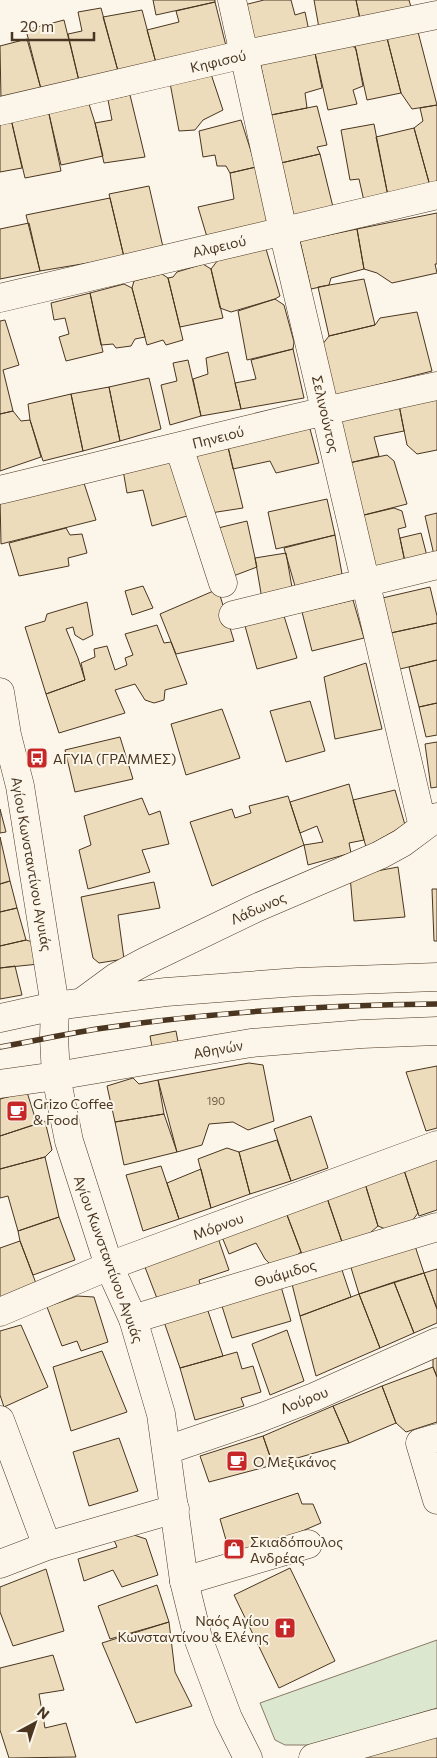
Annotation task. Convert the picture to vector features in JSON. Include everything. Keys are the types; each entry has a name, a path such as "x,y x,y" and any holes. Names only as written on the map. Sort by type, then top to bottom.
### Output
{"street":[{"name":"Σελινούντος","path":"232,0 283,231 366,582 430,822"},
{"name":"Κηφισού","path":"0,111 245,54 437,15"},
{"name":"Αλφειού","path":"0,298 437,195"},
{"name":"Πηνειού","path":"0,490 325,410 437,386"},
{"path":"179,447 223,583"},
{"path":"233,615 437,565"},
{"name":"Αγίου Κωνσταντίνου Αγυιάς","path":"0,692 4,736 20,786 68,1004 54,1037 56,1076 69,1142 109,1266 133,1319 161,1414 184,1581 202,1652 228,1718 248,1758"},
{"name":"Λάδωνος","path":"68,1004 146,961 256,908 380,856 402,843 430,822"},
{"path":"0,1018 68,1004 166,992 298,982 437,976"},
{"name":"Αθηνών","path":"0,1084 251,1043 362,1034 437,1031"},
{"name":"Μόρνου","path":"0,1312 109,1266 437,1145"},
{"name":"Θυάμιδος","path":"133,1319 437,1227"},
{"name":"Λούρου","path":"167,1450 260,1418 437,1342"},
{"path":"0,1420 47,1546"},
{"path":"429,1440 437,1500"},
{"path":"0,1564 47,1546 175,1509"},
{"path":"184,1581 308,1544"},
{"path":"313,1758 437,1723"}],"green space":[{"path":"437,1640 437,1708 314,1745 285,1745 275,1740 260,1703"}],"building":[{"path":"153,0 215,0 215,2 156,15"},
{"path":"264,0 291,0 295,15 305,12 309,31 252,43 244,5"},
{"path":"314,0 356,0 360,19 319,28"},
{"path":"356,0 409,0 411,7 360,19"},
{"path":"215,2 226,46 156,63 147,30 179,22 176,11"},
{"path":"101,8 118,71 79,81 68,34 82,31 78,12"},
{"path":"142,10 156,63 118,71 103,17"},
{"path":"64,20 79,81 41,89 26,30"},
{"path":"417,28 437,105 412,109 401,93 386,34"},
{"path":"386,34 401,93 367,100 354,41"},
{"path":"27,39 41,89 1,101 0,46"},
{"path":"348,42 356,49 363,86 353,90 357,104 328,110 315,53"},
{"path":"315,53 322,88 305,93 307,108 271,115 260,62"},
{"path":"211,74 223,110 203,120 195,130 179,131 170,83"},
{"path":"130,95 145,157 104,163 95,123 112,120 108,100"},
{"path":"89,104 103,156 61,165 49,114 52,107"},
{"path":"437,105 437,183 430,186 414,128 423,121 420,108"},
{"path":"317,106 327,145 317,147 320,154 281,163 271,115"},
{"path":"44,112 49,114 61,171 25,178 11,119"},
{"path":"11,119 22,168 0,172 0,122"},
{"path":"241,120 256,167 230,173 226,166 217,166 215,155 203,157 199,131"},
{"path":"374,124 388,196 364,201 359,179 350,180 341,130"},
{"path":"414,128 430,186 388,196 376,137"},
{"path":"320,154 333,207 294,217 281,163"},
{"path":"256,167 268,225 207,237 198,207 234,199 230,173"},
{"path":"149,186 163,247 124,257 109,194"},
{"path":"110,198 124,257 40,271 26,215"},
{"path":"437,213 437,264 435,264 437,273 392,283 377,273 364,269 357,229"},
{"path":"29,223 40,271 0,279 0,229"},
{"path":"357,229 364,269 331,278 329,285 311,289 300,241"},
{"path":"266,249 280,296 231,312 220,308 211,269 218,260"},
{"path":"203,264 211,269 223,318 180,327 168,278 173,277 177,272"},
{"path":"162,274 168,278 183,340 166,345 163,340 147,345 132,288 134,281"},
{"path":"364,279 375,325 329,336 318,287"},
{"path":"124,284 132,288 145,337 135,339 131,346 116,348 113,344 101,345 90,293"},
{"path":"90,293 103,352 66,361 59,337 69,334 65,318 54,320 51,303"},
{"path":"275,299 284,305 294,342 293,349 247,360 238,311"},
{"path":"417,312 432,371 330,397 318,350 329,336 375,325 380,318"},
{"path":"5,320 19,365 3,370 13,411 0,414 0,321"},
{"path":"293,349 304,398 241,409 235,383 256,379 251,360"},
{"path":"228,352 241,409 201,416 193,379 208,374 206,358"},
{"path":"188,360 201,416 170,425 161,385 177,381 173,363"},
{"path":"149,378 161,429 120,441 109,387"},
{"path":"109,387 120,441 83,451 71,394"},
{"path":"71,394 83,451 43,461 30,420 28,404"},
{"path":"437,395 437,450 417,454 407,445 399,405"},
{"path":"399,405 404,431 374,437 379,456 349,463 341,417"},
{"path":"13,411 21,421 30,420 41,457 0,471 0,414"},
{"path":"309,425 319,463 276,473 270,461 233,469 228,447"},
{"path":"228,447 243,508 204,514 191,455"},
{"path":"387,455 394,461 407,504 356,517 349,463"},
{"path":"173,459 187,516 152,526 143,490 127,493 123,470"},
{"path":"82,477 96,520 1,544 0,498"},
{"path":"327,499 335,535 276,549 268,512"},
{"path":"394,508 402,511 406,527 398,529 405,562 370,571 356,517"},
{"path":"437,513 437,554 434,555 425,516"},
{"path":"247,521 257,567 228,578 214,529"},
{"path":"66,528 70,535 82,534 87,553 68,558 69,566 19,576 9,543"},
{"path":"421,533 427,556 405,562 400,538"},
{"path":"335,535 342,574 295,586 284,548"},
{"path":"286,553 293,593 262,599 255,558"},
{"path":"143,586 153,608 132,615 125,591"},
{"path":"430,587 437,623 386,634 378,599"},
{"path":"218,589 234,641 176,654 160,614"},
{"path":"353,600 364,638 312,651 302,612"},
{"path":"87,602 93,635 83,640 75,635 73,627 66,629 85,680 46,694 25,627 45,621 47,614"},
{"path":"284,616 297,658 257,669 245,626"},
{"path":"437,623 437,660 396,670 386,634"},
{"path":"157,625 164,643 171,642 187,684 165,690 164,700 154,703 145,700 135,684 115,690 125,713 59,733 46,694 85,680 81,663 95,657 94,649 107,646 115,670 127,665 125,658 133,655 125,634"},
{"path":"437,660 437,703 419,707 409,667"},
{"path":"366,663 382,729 335,739 324,677"},
{"path":"310,701 325,751 286,762 270,711"},
{"path":"437,703 437,735 426,737 419,707"},
{"path":"222,709 240,758 186,775 171,724"},
{"path":"120,737 133,779 75,792 65,750"},
{"path":"437,742 437,787 431,788 425,744"},
{"path":"349,784 364,840 349,843 351,853 308,865 304,845 323,842 317,826 300,833 290,802"},
{"path":"395,790 405,825 366,847 353,800"},
{"path":"288,796 304,845 212,886 190,822 232,809 235,818 251,813 249,806"},
{"path":"142,798 149,815 160,811 169,844 142,850 150,872 88,889 79,850 91,845 84,816"},
{"path":"0,809 6,832 0,833"},
{"path":"0,837 10,881 0,884"},
{"path":"398,867 405,917 354,921 350,876"},
{"path":"10,881 17,908 0,912 0,884"},
{"path":"154,882 160,908 118,915 124,959 99,963 93,958 81,897"},
{"path":"432,889 437,889 437,941 434,941"},
{"path":"17,908 26,940 0,946 0,912"},
{"path":"26,940 36,943 39,964 0,968 0,946"},
{"path":"15,966 22,995 0,999 0,968"},
{"path":"176,1031 179,1047 153,1052 150,1036"},
{"path":"249,1063 263,1065 274,1121 248,1130 233,1122 209,1124 202,1145 177,1152 158,1080"},
{"path":"437,1066 437,1128 426,1131 406,1072"},
{"path":"133,1078 139,1084 158,1080 164,1114 115,1122 107,1086"},
{"name":"Grizo Coffee & Food","path":"27,1092 37,1124 0,1136 0,1099"},
{"path":"164,1114 177,1152 124,1165 115,1122"},
{"path":"311,1116 328,1168 291,1181 274,1129"},
{"path":"45,1121 52,1150 45,1157 0,1169 0,1136"},
{"path":"277,1140 291,1181 250,1194 239,1152"},
{"path":"227,1148 239,1152 250,1194 211,1208 198,1159"},
{"path":"437,1154 437,1210 419,1216 402,1164"},
{"path":"45,1157 59,1217 18,1231 8,1196 0,1198 0,1169"},
{"path":"402,1164 418,1213 412,1221 388,1230 378,1226 363,1177"},
{"path":"161,1166 179,1219 143,1231 126,1175"},
{"path":"201,1169 211,1208 179,1219 167,1183"},
{"path":"363,1177 378,1226 363,1239 342,1242 325,1192"},
{"path":"325,1192 342,1242 303,1257 284,1207"},
{"path":"284,1207 301,1252 293,1258 271,1265 265,1259 256,1243 229,1254 220,1232"},
{"path":"59,1217 75,1260 33,1275 18,1231"},
{"path":"217,1235 229,1270 199,1280 201,1288 158,1301 143,1262"},
{"path":"413,1240 424,1273 359,1294 349,1261"},
{"path":"20,1241 37,1286 0,1302 0,1248"},
{"path":"340,1264 351,1297 300,1316 291,1280"},
{"path":"437,1269 437,1309 424,1273"},
{"path":"424,1273 437,1309 437,1323 414,1333 394,1282"},
{"path":"394,1282 414,1333 380,1348 359,1294"},
{"path":"280,1283 291,1321 232,1338 221,1303"},
{"path":"359,1294 380,1348 316,1376 300,1316"},
{"path":"77,1296 94,1297 108,1342 81,1351 77,1341 62,1346 47,1307"},
{"path":"205,1302 223,1356 180,1368 162,1316"},
{"path":"21,1325 48,1387 4,1407 0,1395 0,1331"},
{"path":"287,1330 304,1381 270,1395 252,1344"},
{"path":"437,1350 437,1377 433,1367 433,1352"},
{"path":"102,1351 127,1412 71,1431 53,1367"},
{"path":"237,1352 242,1369 253,1366 261,1392 241,1398 244,1406 195,1420 180,1368"},
{"path":"433,1367 437,1377 437,1422 406,1432 396,1423 382,1386"},
{"path":"382,1386 396,1423 349,1443 333,1406"},
{"path":"333,1406 349,1443 273,1465 263,1436"},
{"name":"Ο Μεξικάνος","path":"263,1436 273,1465 209,1482 200,1456"},
{"path":"119,1438 138,1491 89,1506 73,1452"},
{"path":"298,1493 302,1504 313,1504 321,1523 232,1561 220,1519"},
{"path":"134,1535 146,1539 158,1575 122,1587 113,1570 84,1581 78,1559 117,1547 114,1540"},
{"name":"Ναός Αγίου Κωνσταντίνου & Ελένης","path":"290,1568 335,1661 279,1688 234,1595"},
{"path":"46,1569 64,1631 13,1646 0,1612 0,1587"},
{"path":"157,1585 169,1622 110,1639 98,1606"},
{"path":"169,1622 175,1672 192,1706 136,1723 102,1643"},
{"path":"53,1655 64,1690 39,1694 45,1728 66,1723 76,1757 9,1758 0,1730 0,1668"},
{"path":"437,1731 437,1758 344,1758"}],"railway":[{"path":"0,1047 146,1022 312,1008 437,1004"}],"place":[{"name":"ΑΓΥΙΑ (ΓΡΑΜΜΕΣ)","path":"37,758"},
{"name":"Grizo Coffee & Food","path":"17,1111"},
{"name":"Ο Μεξικάνος","path":"237,1461"},
{"name":"Σκιαδόπουλος Ανδρέας","path":"234,1549"},
{"name":"Ναός Αγίου Κωνσταντίνου & Ελένης","path":"285,1628"}]}
